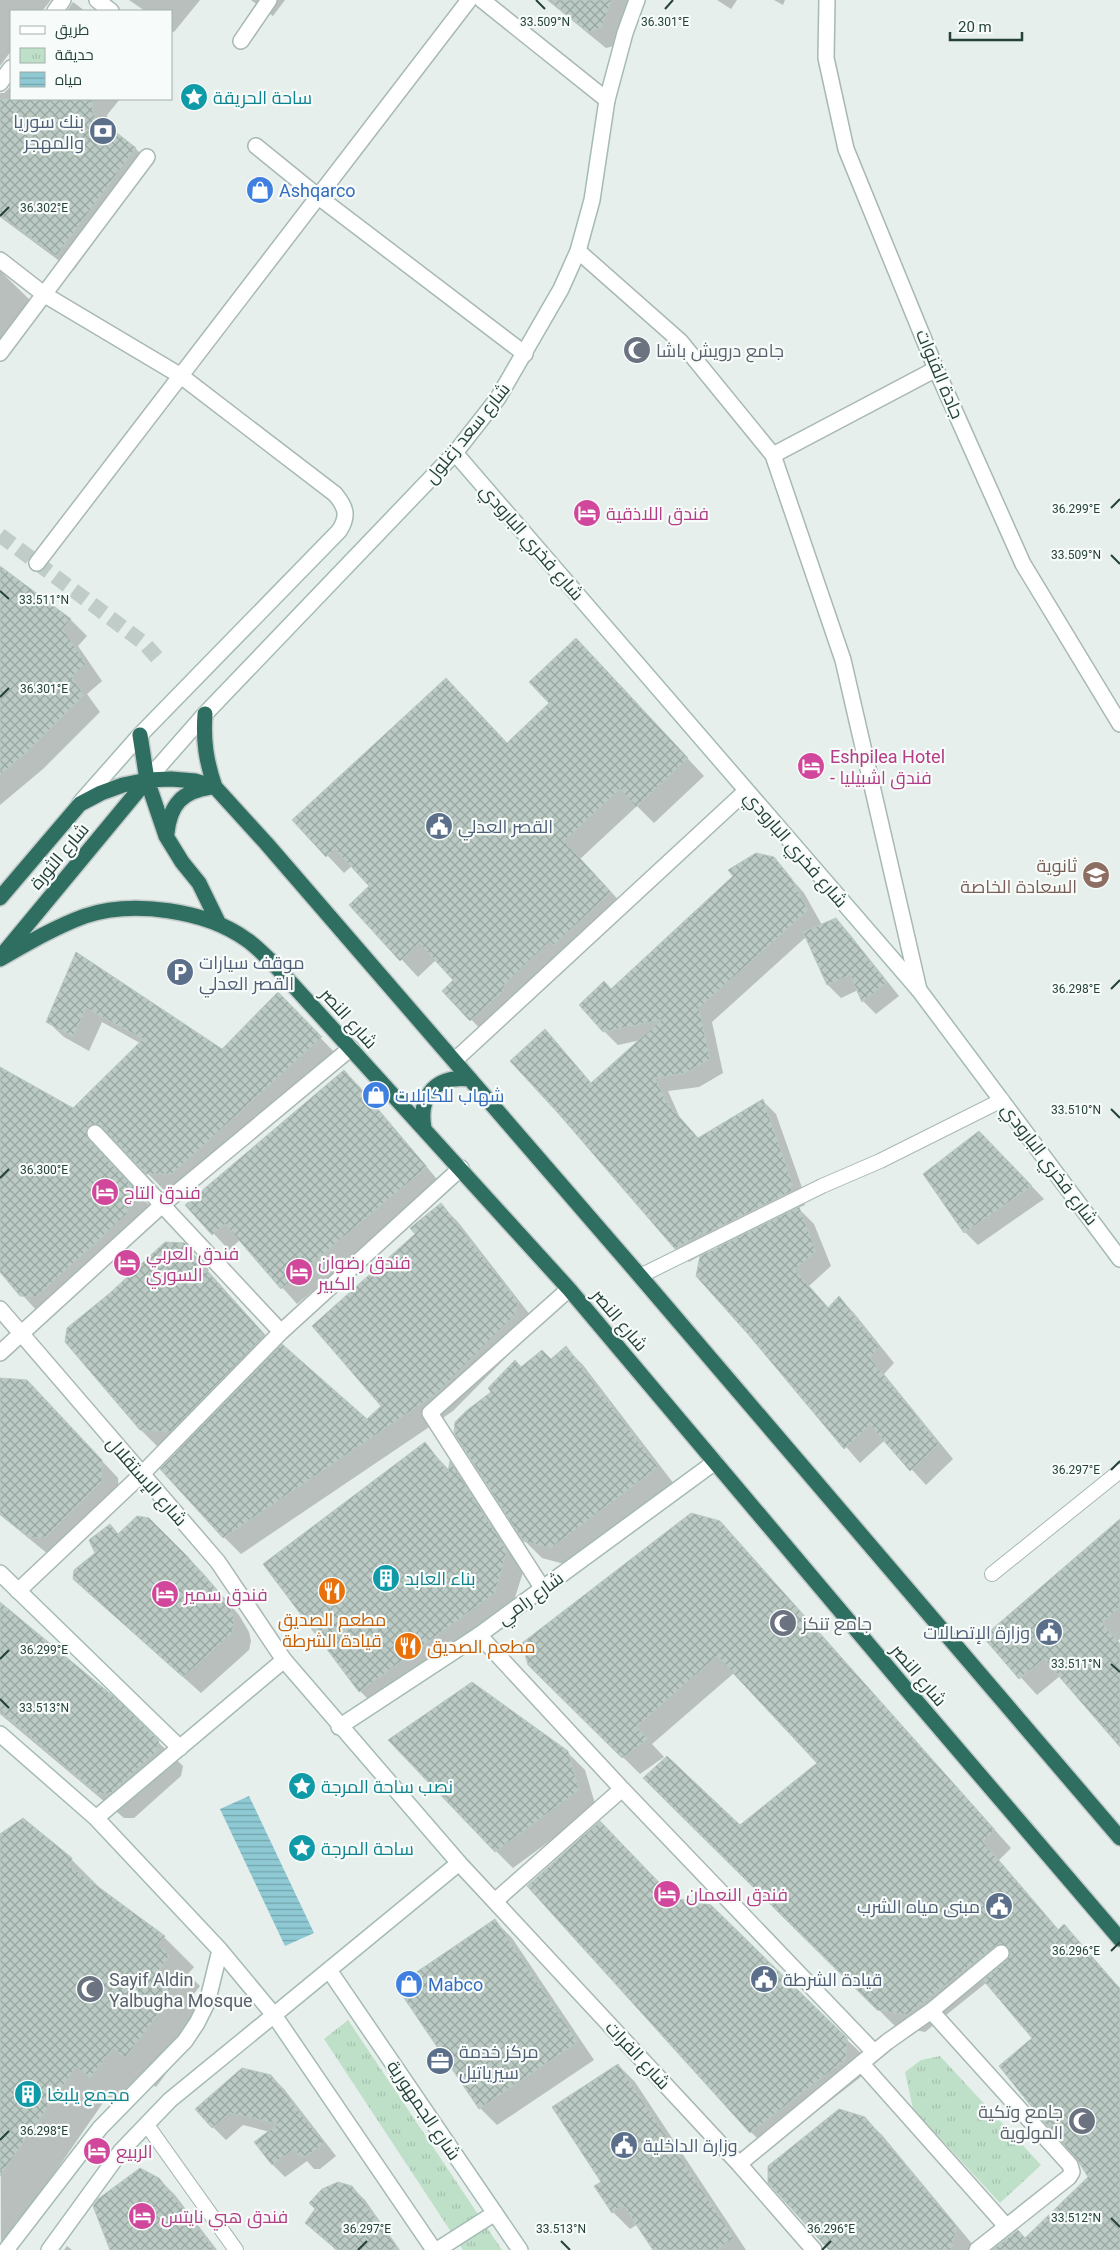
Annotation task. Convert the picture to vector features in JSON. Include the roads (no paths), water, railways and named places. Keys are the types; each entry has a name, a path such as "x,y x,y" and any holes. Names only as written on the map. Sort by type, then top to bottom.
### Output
{"highway":[{"path":"205,714 204,738 207,763 215,787 266,843 640,1276 1120,1838"},
{"path":"140,735 147,780 166,836 182,862 199,883 219,924"},
{"path":"80,804 101,793 123,785 147,780 187,780 215,787"},
{"name":"شارع الثورة","path":"0,958 147,780"},
{"path":"166,836 168,817 179,800 195,789 215,787"},
{"name":"شارع الثورة","path":"0,898 80,804"},
{"name":"شارع النصر","path":"0,958 47,932 87,916 130,908 173,911 219,924 246,939 272,962 569,1289 1120,1939"},
{"path":"424,1128 422,1115 425,1101 432,1089 443,1081 456,1078 470,1080"}],"street":[{"path":"97,0 110,10"},
{"path":"241,41 270,0"},
{"path":"37,563 320,198 470,0"},
{"path":"482,0 607,100"},
{"name":"شارع سعد زغلول","path":"147,780 205,714 455,453 498,398 526,354 561,289 578,251 592,200 607,100 625,33 637,0"},
{"name":"جادة القنوات","path":"827,0 826,58 846,149 936,369 1023,564 1120,724"},
{"path":"0,83 10,69"},
{"path":"256,146 320,198 526,354"},
{"path":"0,353 147,157"},
{"path":"578,251 680,341 773,456 843,660 919,990"},
{"path":"0,260 45,295 182,376 334,494 344,505 346,515 344,524 339,531 140,735 80,804"},
{"path":"773,456 936,369"},
{"name":"شارع فخري البارودي","path":"455,453 919,990 1120,1259"},
{"path":"454,1061 746,791"},
{"path":"0,1353 162,1205 351,1048"},
{"path":"94,1133 281,1332"},
{"path":"18,1591 142,1474 281,1332 461,1168"},
{"path":"542,1588 430,1413 569,1289"},
{"name":"شارع الإستقلال","path":"0,1309 218,1562 284,1660"},
{"name":"شارع رامي","path":"340,1727 479,1635 715,1462"},
{"path":"1,1575 180,1748"},
{"path":"479,1635 622,1789 874,2052"},
{"path":"49,2250 121,2151 170,2100 460,1863 340,1727 284,1660 96,1818"},
{"path":"0,1734 96,1818 220,1950 274,2014 436,2250 494,2213"},
{"path":"495,1901 622,1789"},
{"name":"شارع الفرات","path":"460,1863 738,2164 814,2250"},
{"path":"6,2250 100,2128 189,2035 207,2002 220,1950"},
{"path":"738,2164 874,2052 930,2011 1001,1953"},
{"name":"شارع الجمهورية","path":"329,1970 520,2250"},
{"path":"930,2011 1070,2165 1072,2172 1069,2178 977,2250"},
{"path":"861,2063 1006,2226"}],"lane":[{"path":"640,1276 822,1186 880,1161 1002,1100"},
{"path":"992,1574 1120,1471"},
{"path":"146,2125 236,2250"}],"water":[{"path":"249,1796 314,1933 285,1946 220,1809"}],"tunnel":[{"path":"0,535 145,644 161,662"}],"place":[{"name":"ساحة الحريقة","path":"194,97"},
{"name":"بنك سوريا والمهجر","path":"103,131"},
{"name":"Ashqarco","path":"260,190"},
{"name":"جامع درويش باشا","path":"637,350"},
{"name":"فندق اللاذقية","path":"587,513"},
{"name":"Eshpilea Hotel - فندق اشبيليا","path":"811,766"},
{"name":"القصر العدلي","path":"439,826"},
{"name":"ثانوية السعادة الخاصة","path":"1096,875"},
{"name":"موقف سيارات القصر العدلي","path":"180,972"},
{"name":"شهاب للكابلات","path":"376,1095"},
{"name":"فندق التاج","path":"105,1192"},
{"name":"فندق العربي السوري","path":"127,1263"},
{"name":"فندق رضوان الكبير","path":"299,1272"},
{"name":"بناء العابد","path":"386,1578"},
{"name":"مطعم الصديق قيادة الشرطة","path":"332,1591"},
{"name":"فندق سمير","path":"165,1594"},
{"name":"جامع تنكز","path":"783,1623"},
{"name":"وزارة الإتصالات","path":"1049,1632"},
{"name":"مطعم الصديق","path":"408,1646"},
{"name":"نصب ساحة المرجة","path":"302,1786"},
{"name":"ساحة المرجة","path":"302,1848"},
{"name":"فندق النعمان","path":"667,1894"},
{"name":"مبنى مياه الشرب","path":"999,1906"},
{"name":"قيادة الشرطة","path":"764,1979"},
{"name":"Mabco","path":"409,1984"},
{"name":"Sayif Aldin Yalbugha Mosque","path":"90,1989"},
{"name":"مركز خدمة سيرياتيل","path":"440,2061"},
{"name":"مجمع يلبغا","path":"28,2094"},
{"name":"جامع وتكية المولوية","path":"1082,2121"},
{"name":"وزارة الداخلية","path":"624,2145"},
{"name":"الربيع","path":"97,2151"},
{"name":"فندق هبي نايتس","path":"142,2216"}]}
